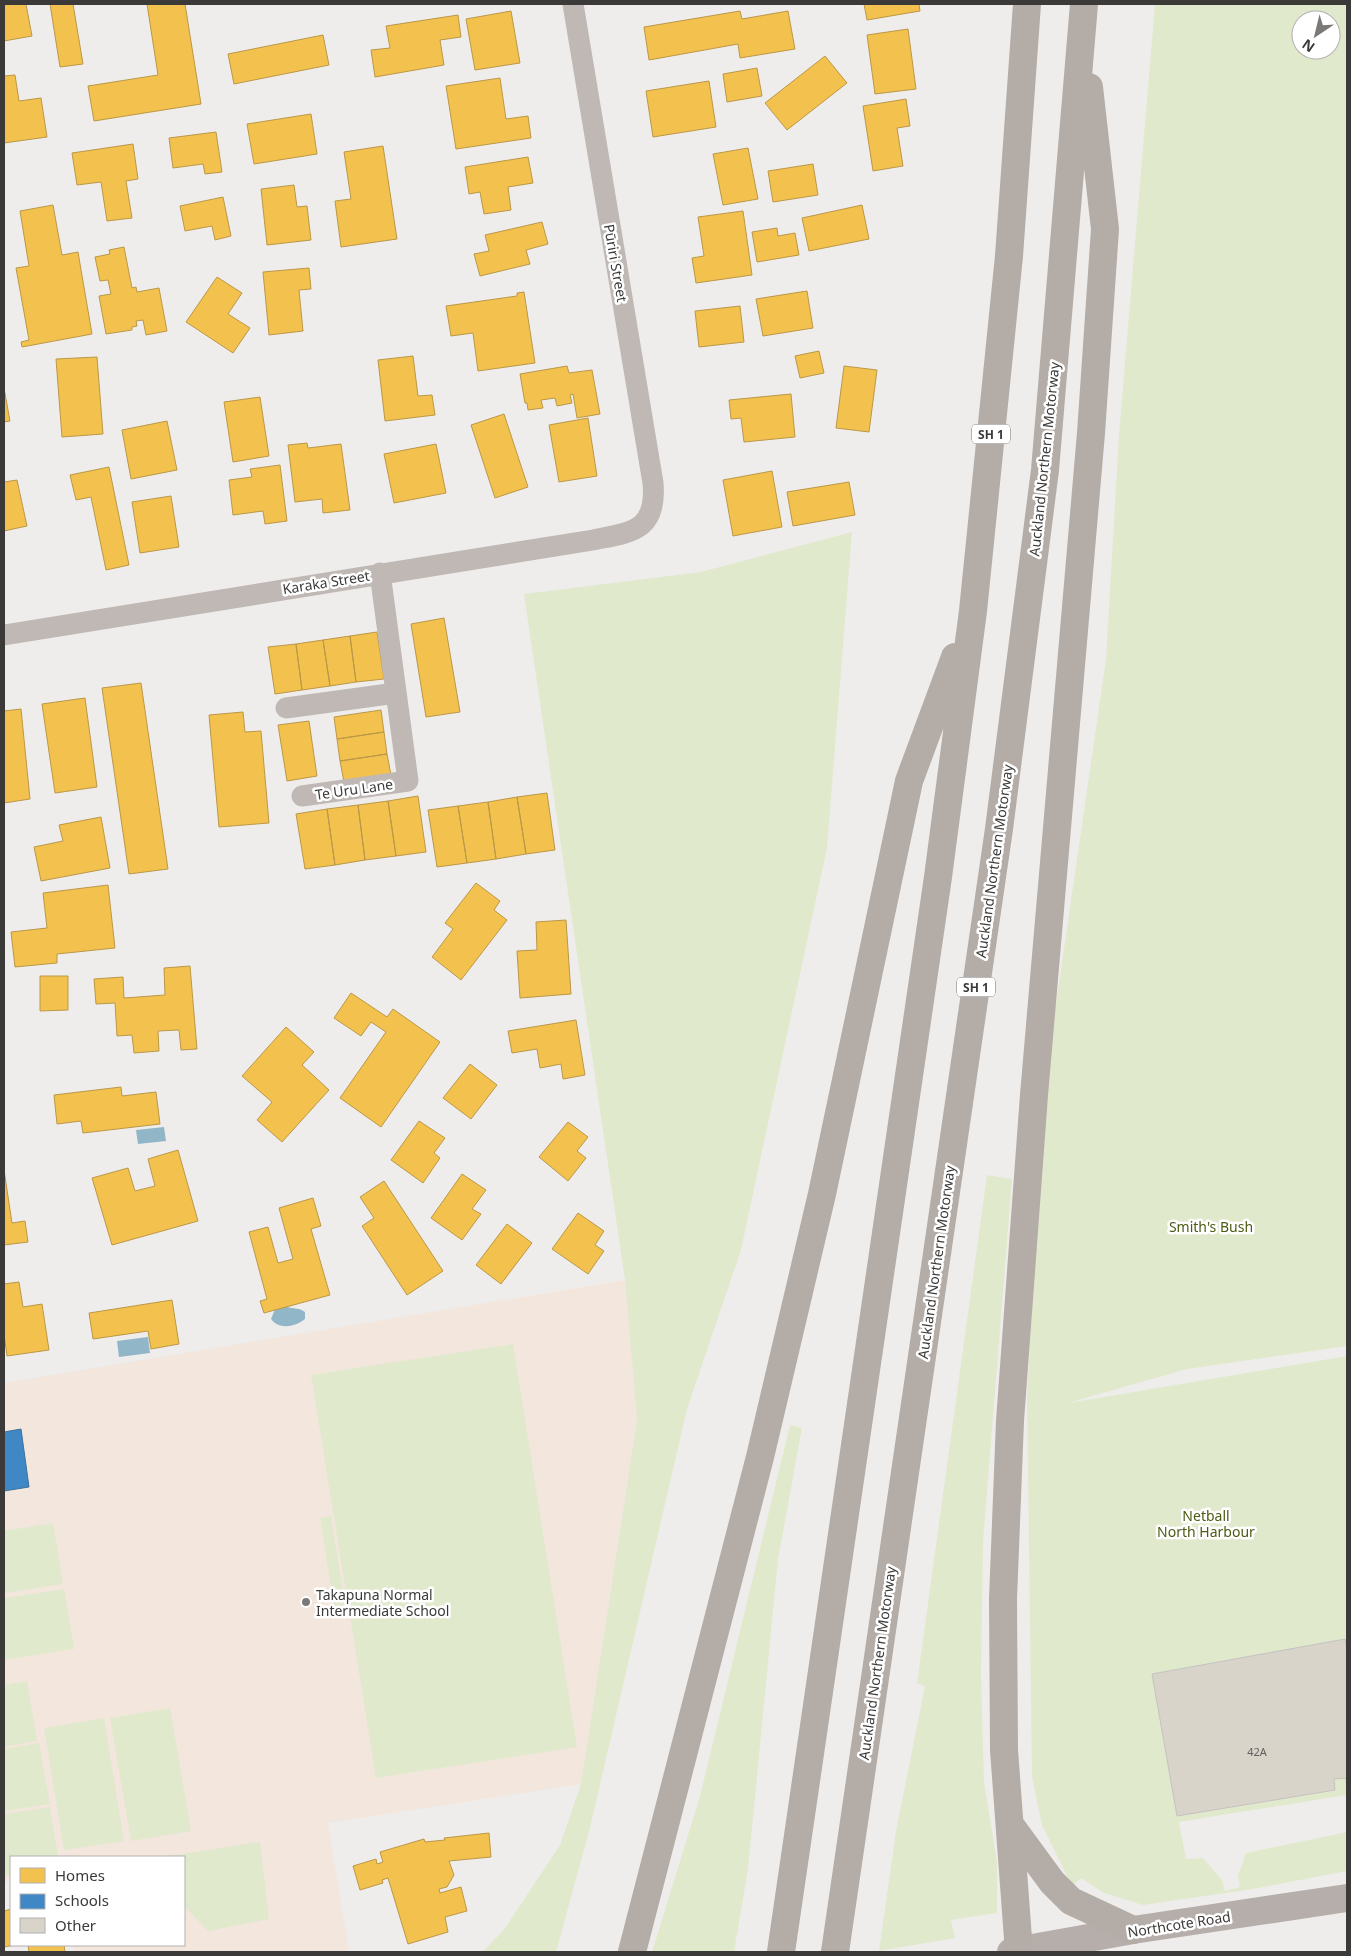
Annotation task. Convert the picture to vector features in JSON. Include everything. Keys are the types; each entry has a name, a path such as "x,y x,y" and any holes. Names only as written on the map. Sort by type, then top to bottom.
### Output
{"highway":[{"name":"SH 1","path":"781,1952 937,886 972,611 1009,256 1027,4"},
{"path":"1017,1952 1004,1750 1003,1599 1010,1421 1034,1095 1091,433 1105,229 1083,14"},
{"name":"Auckland Northern Motorway","path":"835,1952 999,829 1045,470 1083,14"},
{"path":"632,1952 760,1457 822,1194 909,781 972,611"},
{"path":"1010,1825 1052,1882 1071,1901 1133,1930"}],"main road":[{"name":"Northcote Road","path":"1017,1952 1133,1930 1347,1898"}],"street":[{"name":"Pūriri Street","path":"573,4 652,483 652,509 645,522"},
{"name":"Karaka Street","path":"4,635 593,540 627,533 645,522"},
{"name":"Te Uru Lane","path":"302,796 408,781 380,573"},
{"path":"286,708 396,694"}],"shaded area":[{"name":"Takapuna Normal Intermediate School","path":"625,1280 637,1420 581,1784 328,1823 349,1952 74,1952 73,1946 185,1946 185,1856 10,1856 10,1881 4,1882 4,1383"}],"green space":[{"name":"Smith's Bush","path":"1155,4 1347,4 1347,1346 1187,1369 1068,1403 1347,1356 1347,1795 1179,1822 1186,1859 1203,1858 1222,1880 1225,1891 1240,1887 1238,1876 1246,1853 1347,1832 1347,1871 1253,1889 1143,1905 1104,1893 1081,1878 1072,1886 1042,1825 1032,1777 1027,1398 1044,1087 1106,659 1119,435"},
{"path":"852,532 827,848 741,1250 687,1409 590,1828 556,1952 482,1952 503,1931 560,1845 581,1784 637,1420 625,1280 524,594 701,572"},
{"path":"987,1175 1012,1179 983,1542 981,1675 984,1782 997,1862 997,1913 951,1920 955,1938 879,1951 896,1831 925,1686 917,1683"},
{"path":"513,1344 577,1747 376,1778 311,1375"},
{"path":"790,1425 802,1428 778,1560 748,1869 734,1952 652,1952 700,1796"},
{"path":"331,1516 346,1610 335,1612 320,1518"},
{"path":"53,1523 63,1584 4,1593 4,1531"},
{"path":"64,1589 74,1649 4,1660 4,1598"},
{"path":"27,1681 37,1741 4,1747 4,1685"},
{"path":"170,1708 191,1831 131,1841 110,1718"},
{"path":"104,1718 124,1841 64,1850 44,1728"},
{"path":"39,1743 50,1804 4,1811 4,1749"},
{"path":"50,1807 58,1856 10,1856 10,1875 4,1876 4,1814"},
{"path":"260,1842 269,1919 208,1931 185,1907 185,1856 169,1856"}],"water":[{"path":"164,1127 166,1141 138,1144 136,1130"},
{"path":"281,1305 303,1310 305,1312 305,1319 297,1324 278,1325 271,1319 276,1307"},
{"path":"148,1337 150,1353 119,1357 117,1341"}],"building: Homes":[{"path":"26,4 32,36 4,41 4,5"},
{"path":"50,4 73,4 83,64 60,67"},
{"path":"147,4 185,4 201,104 94,121 88,86 158,75"},
{"path":"864,4 919,4 920,11 867,20"},
{"path":"511,11 520,63 475,70 466,19"},
{"path":"740,11 742,19 788,11 795,49 740,58 738,44 649,60 644,27"},
{"path":"458,15 461,37 440,40 444,65 375,77 371,50 390,48 386,26"},
{"path":"908,29 916,89 875,94 867,35"},
{"path":"323,35 329,65 234,84 228,54"},
{"path":"825,56 847,83 787,130 765,103"},
{"path":"757,68 762,96 727,102 723,74"},
{"path":"15,75 19,101 41,98 47,137 4,143 4,76"},
{"path":"500,78 506,119 528,116 531,138 456,149 446,86"},
{"path":"709,81 716,127 653,137 646,91"},
{"path":"906,99 910,126 897,128 903,166 873,171 863,106"},
{"path":"311,114 317,154 254,164 247,124"},
{"path":"216,132 222,172 205,174 203,164 173,168 169,138"},
{"path":"133,144 138,179 126,181 132,218 107,221 101,182 77,185 72,153"},
{"path":"383,146 397,239 341,247 335,201 351,199 344,152"},
{"path":"748,148 758,199 723,205 713,154"},
{"path":"528,157 533,183 508,187 511,210 484,214 480,192 469,194 465,167"},
{"path":"813,164 818,195 773,202 768,171"},
{"path":"294,185 297,207 307,206 311,240 267,245 261,189"},
{"path":"223,197 231,236 215,240 212,226 185,231 180,206"},
{"path":"53,205 62,255 78,252 92,334 22,347 21,342 29,340 16,268 29,266 20,211"},
{"path":"862,205 869,239 809,251 802,218"},
{"path":"743,211 752,275 696,283 692,258 704,256 698,217"},
{"path":"542,222 548,244 526,250 530,264 480,276 474,254 489,251 485,235"},
{"path":"777,228 778,236 795,233 799,255 757,262 752,232"},
{"path":"124,247 132,288 136,287 137,292 159,288 167,331 146,335 143,320 136,321 137,326 132,327 132,330 106,334 99,296 111,294 108,280 100,281 95,257 110,254 109,250"},
{"path":"309,268 311,289 299,290 303,331 269,335 263,272"},
{"path":"217,277 242,293 228,314 250,328 233,353 186,322"},
{"path":"807,291 813,328 763,336 756,299"},
{"path":"524,292 535,363 478,371 473,333 451,336 446,306 517,296 517,293"},
{"path":"740,306 744,342 699,347 695,311"},
{"path":"819,351 824,373 800,378 795,356"},
{"path":"413,356 418,396 432,395 435,415 385,421 378,360"},
{"path":"97,357 103,434 62,437 56,359"},
{"path":"567,366 569,373 592,370 600,414 577,418 573,394 570,395 572,403 557,406 555,398 541,400 543,408 528,410 520,374"},
{"path":"844,366 877,370 869,432 836,428"},
{"path":"4,388 10,421 4,422"},
{"path":"791,394 795,437 744,442 741,418 731,419 729,400"},
{"path":"260,397 269,456 233,462 224,402"},
{"path":"504,414 528,487 495,498 471,425"},
{"path":"588,418 597,476 559,482 549,425"},
{"path":"167,421 177,470 131,479 122,430"},
{"path":"307,443 308,448 341,444 350,510 323,513 322,499 295,502 288,445"},
{"path":"436,444 446,493 394,503 384,454"},
{"path":"280,465 287,521 265,524 263,511 233,515 229,480 252,477 250,469"},
{"path":"109,467 129,565 106,570 91,497 76,500 70,475"},
{"path":"772,471 782,527 733,536 723,480"},
{"path":"17,480 27,526 4,531 4,482"},
{"path":"849,482 855,515 793,526 787,492"},
{"path":"171,496 179,547 140,553 132,502"},
{"path":"444,618 460,712 426,717 411,624"},
{"path":"377,632 384,679 356,682 350,636"},
{"path":"350,636 356,682 330,686 323,640"},
{"path":"323,640 330,686 302,690 296,644"},
{"path":"296,644 302,690 275,694 268,647"},
{"path":"141,683 168,869 129,874 102,688"},
{"path":"85,698 97,787 55,793 42,704"},
{"path":"21,709 30,799 4,803 4,711"},
{"path":"381,710 384,732 337,739 334,717"},
{"path":"243,712 245,732 261,731 269,823 219,827 209,715"},
{"path":"309,721 317,776 287,781 278,725"},
{"path":"384,732 387,754 340,761 337,739"},
{"path":"387,754 391,775 344,782 340,761"},
{"path":"547,793 555,850 526,854 517,797"},
{"path":"418,796 426,852 396,856 388,801"},
{"path":"517,797 526,854 496,859 488,802"},
{"path":"388,801 396,856 365,860 358,805"},
{"path":"488,802 496,859 467,863 458,806"},
{"path":"358,805 365,860 335,865 327,809"},
{"path":"458,806 467,863 437,867 428,810"},
{"path":"327,809 335,865 305,869 296,814"},
{"path":"101,817 110,868 41,881 34,847 63,841 59,825"},
{"path":"476,883 500,901 494,910 507,920 461,980 432,957 453,929 445,923"},
{"path":"108,885 115,948 57,954 57,963 15,967 11,932 47,928 43,893"},
{"path":"566,920 571,994 520,998 517,951 537,950 536,922"},
{"path":"190,966 197,1049 181,1050 179,1030 158,1031 159,1051 134,1053 132,1035 117,1036 115,1003 96,1004 94,979 123,977 124,998 165,995 164,968"},
{"path":"40,976 68,976 68,1010 40,1011"},
{"path":"351,993 387,1017 393,1009 440,1042 381,1127 340,1098 386,1032 371,1022 361,1036 334,1018"},
{"path":"576,1020 585,1075 563,1079 561,1064 540,1068 537,1049 512,1053 508,1031"},
{"path":"286,1027 314,1052 302,1065 329,1090 282,1142 257,1120 272,1102 242,1076"},
{"path":"470,1064 497,1085 471,1119 443,1098"},
{"path":"121,1087 122,1096 156,1092 160,1124 83,1133 81,1121 57,1124 54,1095"},
{"path":"419,1121 445,1138 434,1153 440,1158 423,1183 391,1160"},
{"path":"568,1122 588,1137 577,1151 586,1158 568,1181 539,1157"},
{"path":"178,1150 198,1221 112,1245 92,1178 128,1168 135,1191 155,1186 148,1159"},
{"path":"4,1170 12,1223 25,1221 28,1242 4,1245"},
{"path":"462,1174 486,1190 472,1209 481,1214 462,1240 431,1218"},
{"path":"384,1181 443,1271 407,1295 362,1226 374,1218 360,1197"},
{"path":"313,1198 321,1226 311,1229 330,1295 264,1313 260,1301 267,1299 249,1232 268,1227 278,1263 293,1259 279,1208"},
{"path":"578,1213 604,1231 595,1245 604,1251 588,1274 552,1249"},
{"path":"507,1224 532,1243 501,1284 476,1265"},
{"path":"19,1282 23,1307 42,1304 49,1350 7,1356 4,1334 4,1284"},
{"path":"172,1300 179,1344 151,1349 148,1331 93,1339 89,1313"},
{"path":"489,1833 491,1857 449,1861 454,1875 447,1887 439,1889 440,1893 461,1887 467,1911 445,1917 448,1932 408,1944 388,1878 382,1880 383,1883 360,1890 353,1866 376,1859 377,1864 383,1862 380,1852 424,1839 425,1842"},
{"path":"10,1909 10,1946 4,1947 4,1911"},
{"path":"28,1946 64,1946 65,1952 29,1952"}],"building: Schools":[{"path":"21,1429 29,1487 4,1491 4,1432"}],"building: Other":[{"path":"1345,1639 1347,1649 1347,1795 1346,1778 1334,1779 1335,1790 1177,1816 1152,1674"}],"place":[{"name":"Takapuna Normal Intermediate School","path":"306,1602"}],"park label":[{"name":"Netball North Harbour","path":"1206,1524"}]}
